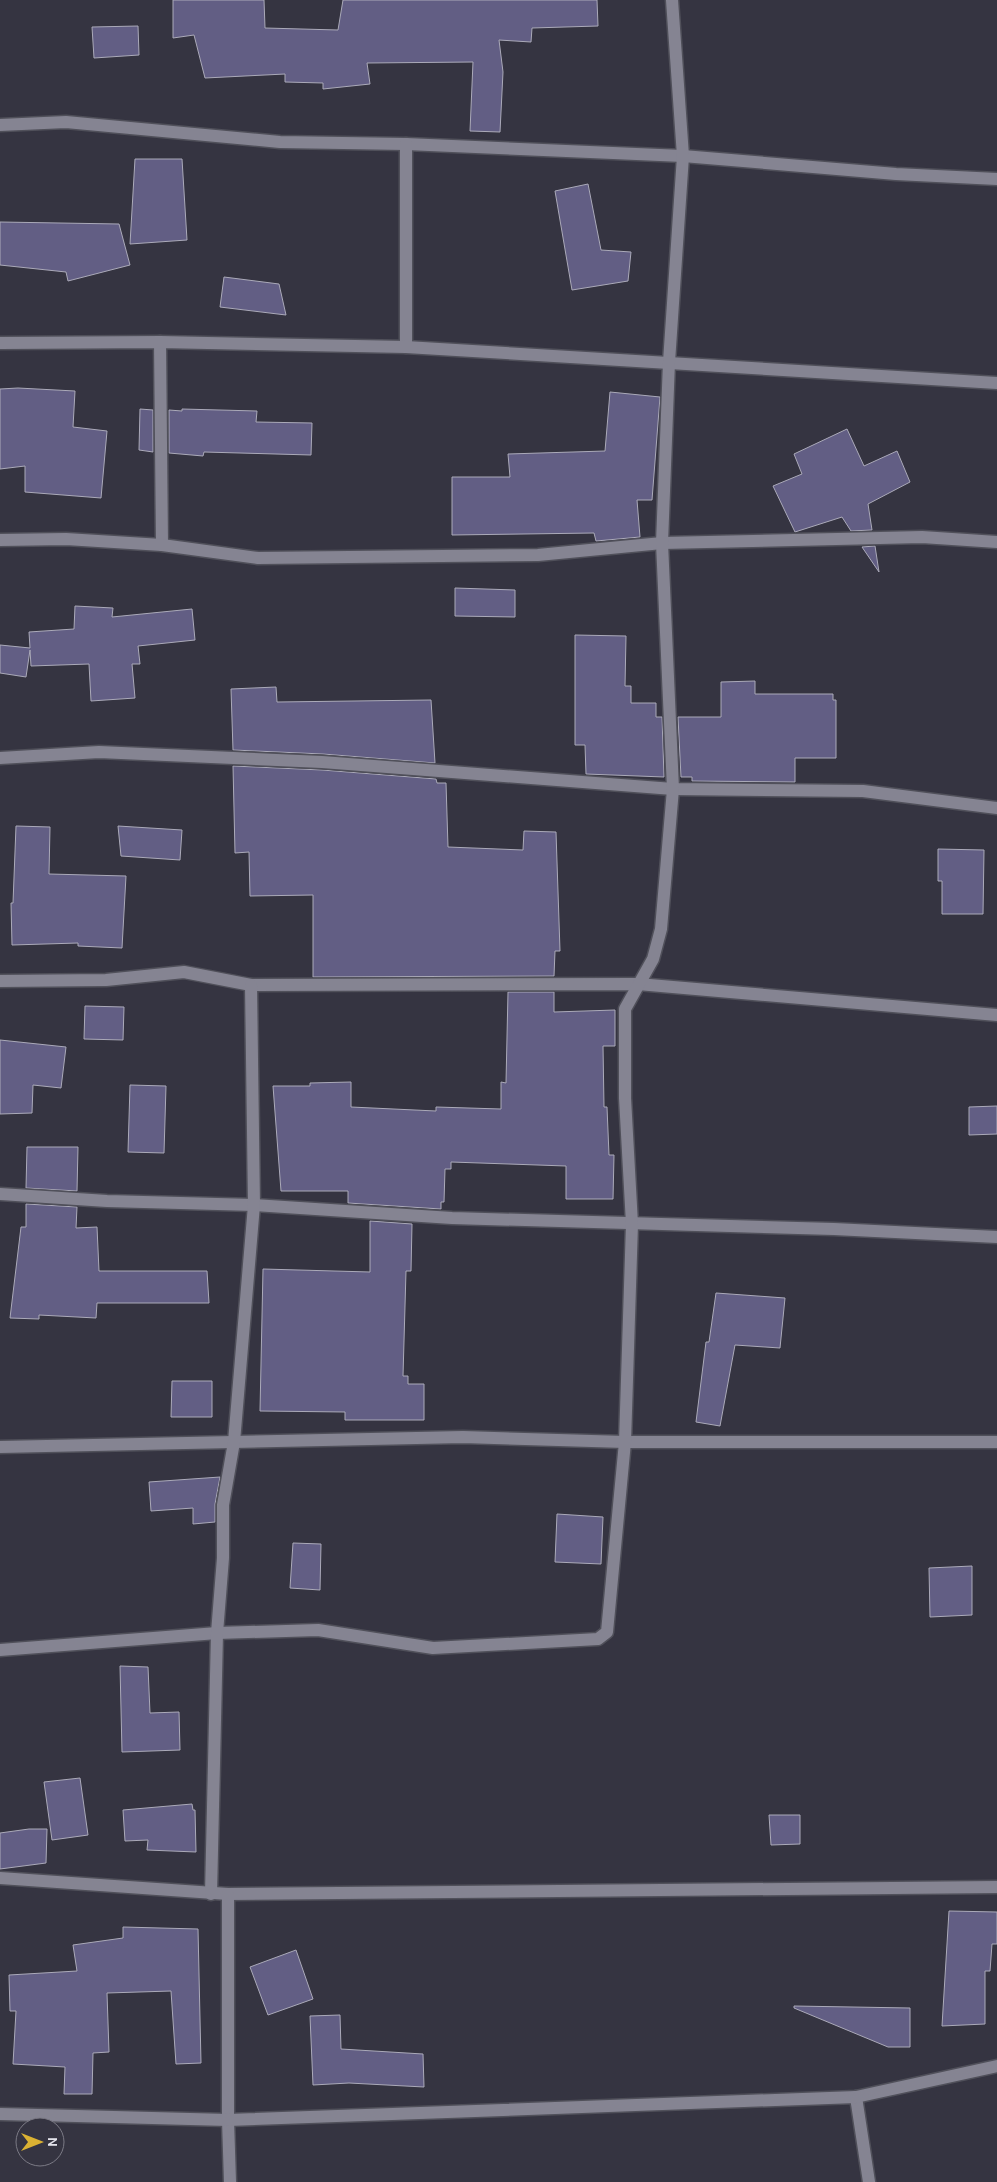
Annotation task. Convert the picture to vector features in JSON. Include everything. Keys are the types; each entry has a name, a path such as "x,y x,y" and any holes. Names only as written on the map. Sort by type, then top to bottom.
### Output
{"street":[{"path":"0,1650 217,1634 318,1630 433,1648 598,1639 607,1632 610,1617 625,1442 632,1224 625,1098 625,1009 653,959 660,929 673,788 662,543 669,362 683,156 672,0"},
{"path":"0,125 66,122 280,142 406,144 683,156 896,174 997,179"},
{"path":"406,144 406,347"},
{"path":"160,342 162,544"},
{"path":"0,343 160,342 406,347 997,383"},
{"path":"0,540 66,539 162,544 258,558 538,555 662,543 922,537 997,542"},
{"path":"0,758 99,752 322,762 673,788 863,791 997,808"},
{"path":"0,981 106,980 184,972 251,985 638,984 997,1014"},
{"path":"211,1894 217,1634 223,1558 224,1505 234,1442 254,1205 251,985"},
{"path":"0,1194 106,1201 254,1205 452,1218 834,1229 997,1237"},
{"path":"0,1447 463,1437 625,1442 997,1442"},
{"path":"0,1878 211,1894 997,1887"},
{"path":"228,1894 228,2120 230,2182"},
{"path":"0,2114 228,2120 856,2097 997,2066"},
{"path":"856,2097 869,2182"}],"building":[{"path":"173,0 264,0 265,28 338,30 343,0 597,0 598,26 532,28 531,42 499,40 503,72 500,132 470,131 473,62 367,63 370,84 323,89 323,83 285,82 285,74 205,78 194,35 173,38"},
{"path":"138,26 139,55 94,58 92,27"},
{"path":"135,159 182,159 187,240 130,244"},
{"path":"588,184 601,250 631,252 628,281 572,290 555,191"},
{"path":"0,222 119,224 130,265 68,281 66,272 0,265"},
{"path":"224,277 279,284 286,315 220,307"},
{"path":"0,389 75,391 73,427 107,431 101,498 25,492 25,466 0,469"},
{"path":"610,392 660,397 652,500 637,500 640,537 596,541 594,533 452,535 452,477 510,477 508,454 605,451"},
{"path":"140,409 153,410 153,452 139,450"},
{"path":"182,409 257,411 256,422 312,423 311,455 204,452 203,456 169,453 169,410 182,411"},
{"path":"847,429 864,466 897,451 910,482 868,504 872,530 851,531 842,517 795,532 773,486 802,474 794,454"},
{"path":"875,546 879,572 862,547"},
{"path":"455,588 515,590 515,617 455,616"},
{"path":"75,606 113,608 112,617 192,609 195,640 138,646 140,664 132,664 135,698 91,701 89,664 31,666 30,650 26,677 0,673 0,645 30,648 29,632 74,629"},
{"path":"575,635 626,636 625,686 631,686 631,703 656,703 656,717 662,717 664,777 586,774 585,745 575,745"},
{"path":"755,681 755,694 833,694 833,700 836,700 836,758 795,758 795,782 692,781 692,777 681,777 678,717 721,717 721,682"},
{"path":"276,687 277,702 431,700 435,763 323,754 233,750 231,689"},
{"path":"233,766 322,770 436,779 437,783 446,783 448,847 523,850 524,831 556,832 560,951 555,951 554,976 313,977 313,895 250,896 249,852 235,853"},
{"path":"16,826 50,827 49,874 126,876 122,948 78,946 78,943 12,945 11,903 13,903"},
{"path":"118,826 182,830 180,860 121,856"},
{"path":"938,849 984,850 983,914 942,914 942,881 938,881"},
{"path":"508,992 554,992 554,1012 615,1010 615,1046 603,1046 604,1107 607,1107 609,1155 614,1155 613,1199 566,1199 566,1166 451,1162 451,1169 445,1169 444,1202 441,1202 441,1209 348,1203 348,1191 281,1191 273,1086 310,1086 310,1083 351,1082 351,1107 436,1111 436,1107 501,1109 501,1082 506,1083"},
{"path":"85,1006 124,1007 123,1040 84,1039"},
{"path":"0,1040 66,1047 61,1088 33,1085 32,1113 0,1114"},
{"path":"130,1085 166,1086 164,1153 128,1152"},
{"path":"997,1106 997,1134 969,1135 969,1107"},
{"path":"27,1147 78,1147 77,1191 26,1188"},
{"path":"26,1204 77,1207 76,1228 97,1227 99,1271 207,1271 209,1303 97,1303 96,1318 39,1315 39,1319 10,1318 21,1227 26,1227"},
{"path":"370,1221 412,1224 411,1271 406,1271 403,1376 408,1376 408,1384 424,1384 424,1420 345,1420 345,1412 260,1411 263,1269 370,1272"},
{"path":"716,1293 785,1298 780,1348 735,1345 720,1426 696,1422 706,1342 709,1342"},
{"path":"172,1381 212,1381 212,1417 171,1417"},
{"path":"220,1477 215,1504 215,1522 193,1524 193,1508 151,1511 149,1482"},
{"path":"557,1514 603,1517 601,1564 555,1562"},
{"path":"293,1543 321,1544 320,1590 290,1588"},
{"path":"972,1566 972,1615 930,1617 929,1568"},
{"path":"120,1666 148,1667 150,1713 179,1712 180,1750 122,1752"},
{"path":"80,1778 88,1835 52,1840 44,1782"},
{"path":"192,1804 193,1810 195,1810 196,1852 147,1850 148,1840 125,1841 123,1810"},
{"path":"769,1815 800,1815 800,1844 771,1845"},
{"path":"29,1829 47,1829 46,1863 0,1869 0,1833"},
{"path":"949,1911 997,1912 997,1944 992,1944 990,1971 985,1971 985,2024 942,2026"},
{"path":"123,1927 198,1929 201,2063 176,2064 171,1991 107,1993 109,2052 93,2053 92,2094 64,2094 65,2067 13,2064 16,2011 10,2011 9,1975 77,1971 73,1945 123,1938"},
{"path":"296,1950 313,1999 268,2015 250,1967"},
{"path":"794,2006 910,2008 910,2047 888,2047 794,2008"},
{"path":"340,2015 341,2049 423,2054 424,2087 349,2083 313,2085 310,2016"}]}
